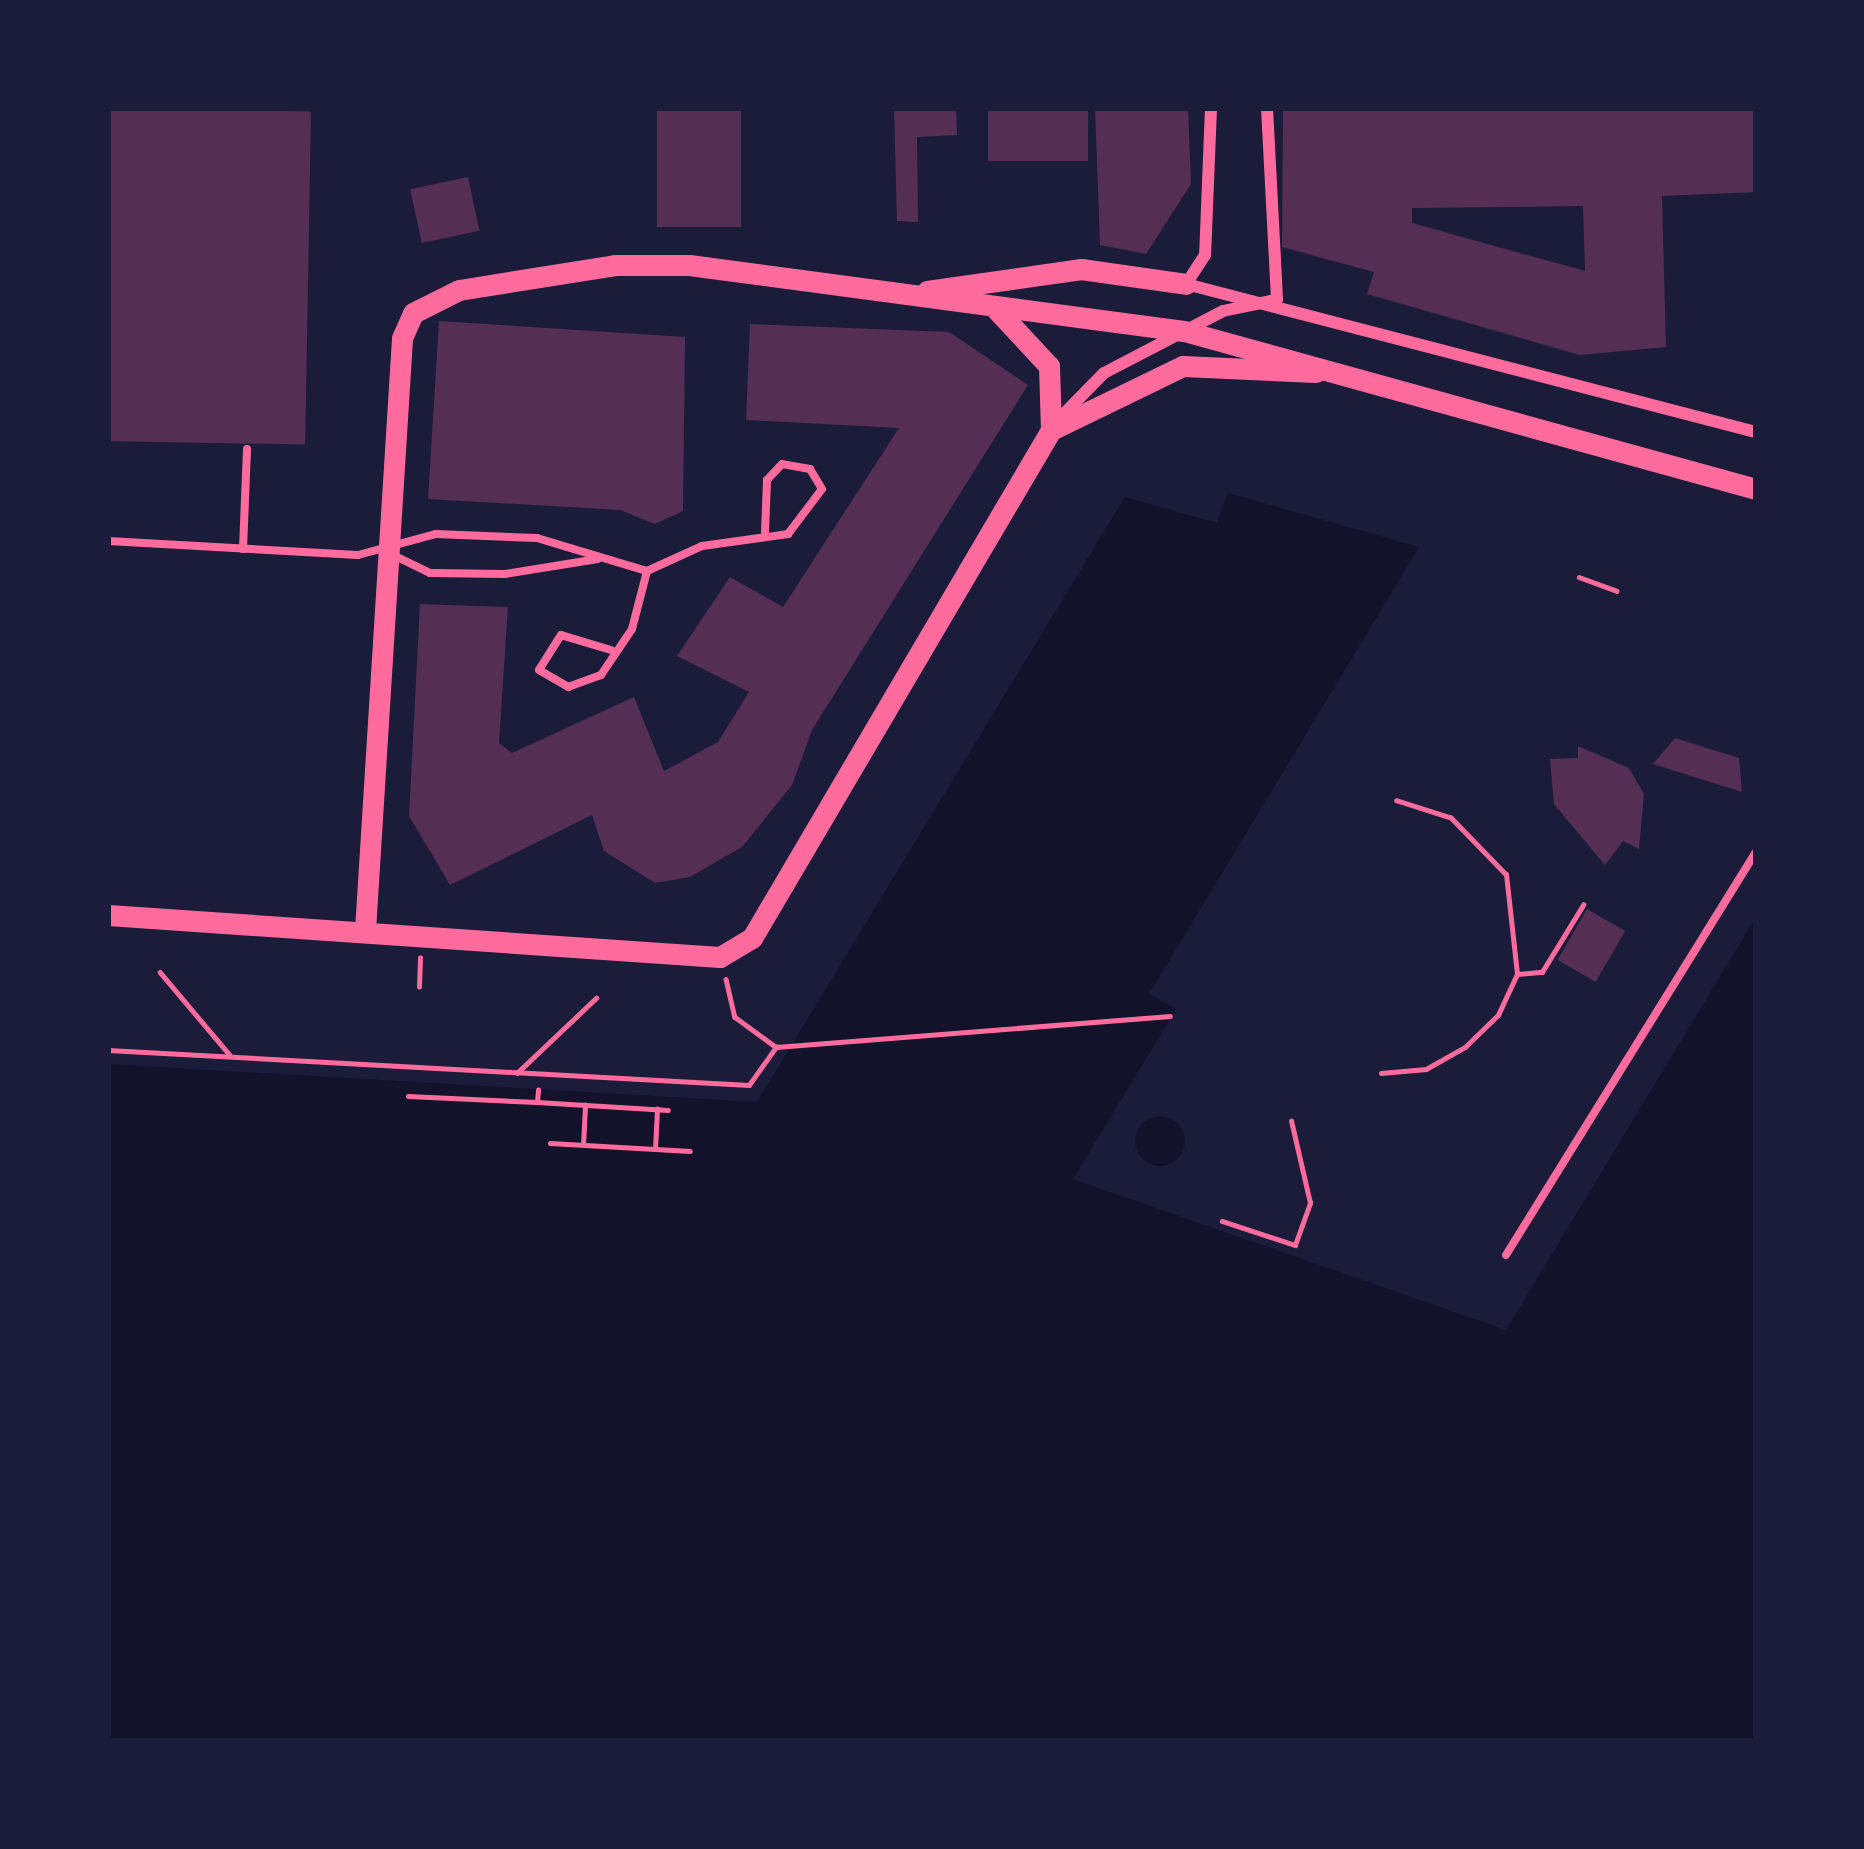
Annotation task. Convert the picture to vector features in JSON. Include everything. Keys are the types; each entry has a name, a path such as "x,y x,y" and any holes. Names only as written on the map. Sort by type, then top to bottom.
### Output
{"main road":[{"path":"365,931 402,338 426,302 616,265 1184,331 1275,347 1327,372 1756,489"},
{"path":"896,295 1081,269 1186,284"},
{"path":"108,915 365,931 408,944 668,960 712,960 752,938 1051,430 1049,366 996,309"},
{"path":"1051,430 1183,366 1327,372"}],"street":[{"path":"1210,108 1205,255 1186,284 1277,300 1756,432"},
{"path":"1267,108 1277,300"},
{"path":"1051,430 1079,390 1184,331 1277,300"}],"lane":[{"path":"243,549 248,449"},
{"path":"611,650 561,635 539,670 568,687 601,675 611,650 632,629 647,571 664,557 766,532 802,522 822,489 810,470 782,464 767,480 766,532"},
{"path":"388,553 436,534 537,538 647,571"},
{"path":"108,541 388,553 467,574 535,575 600,559"},
{"path":"1505,1255 1756,852"}],"path":[{"path":"1579,577 1617,591"},
{"path":"1381,1073 1426,1069 1465,1047 1498,1015 1517,974 1506,875 1451,818 1396,801"},
{"path":"1517,974 1542,972 1583,905"},
{"path":"160,972 232,1057"},
{"path":"518,1073 596,998"},
{"path":"732,1002 776,1047 791,1049 1170,1016"},
{"path":"108,1050 749,1085 776,1047"},
{"path":"537,1102 538,1090"},
{"path":"408,1096 668,1110"},
{"path":"583,1145 585,1105"},
{"path":"655,1149 657,1109"},
{"path":"1222,1221 1294,1245 1310,1203 1291,1120"},
{"path":"550,1143 690,1151"}],"shaded area":[{"path":"1228,493 1419,547 1149,994 1176,1009 1073,1179 1506,1330 1756,917 1756,1741 108,1741 108,1064 757,1102 1125,497 1217,523"},
{"path":"1160,1116 1178,1123 1185,1141 1178,1159 1160,1166 1142,1159 1135,1141 1142,1123"}],"building":[{"path":"108,108 311,112 305,444 108,441"},
{"path":"657,108 741,108 741,227 657,227"},
{"path":"894,108 956,108 957,135 917,137 918,222 897,221"},
{"path":"988,108 1088,108 1088,161 988,161"},
{"path":"1095,108 1188,108 1191,184 1146,254 1100,245"},
{"path":"1283,108 1756,108 1756,192 1662,196 1666,347 1580,355 1367,294 1374,272 1282,247","holes":["1583,206 1585,271 1412,223 1412,208"]},
{"path":"468,177 479,231 422,243 410,189"},
{"path":"439,321 685,337 683,511 655,524 620,510 428,499"},
{"path":"750,324 949,332 1028,385 812,730 792,785 742,847 690,877 655,883 604,851 592,815 450,885 409,816 420,604 508,607 499,743 512,753 634,697 664,771 718,742 749,692 677,656 730,577 783,607 899,428 746,420"},
{"path":"1675,738 1739,758 1742,792 1653,764"},
{"path":"1578,746 1629,768 1644,794 1639,849 1623,841 1605,865 1554,804 1550,759 1578,758"},
{"path":"1587,909 1625,931 1596,982 1558,960"}]}
